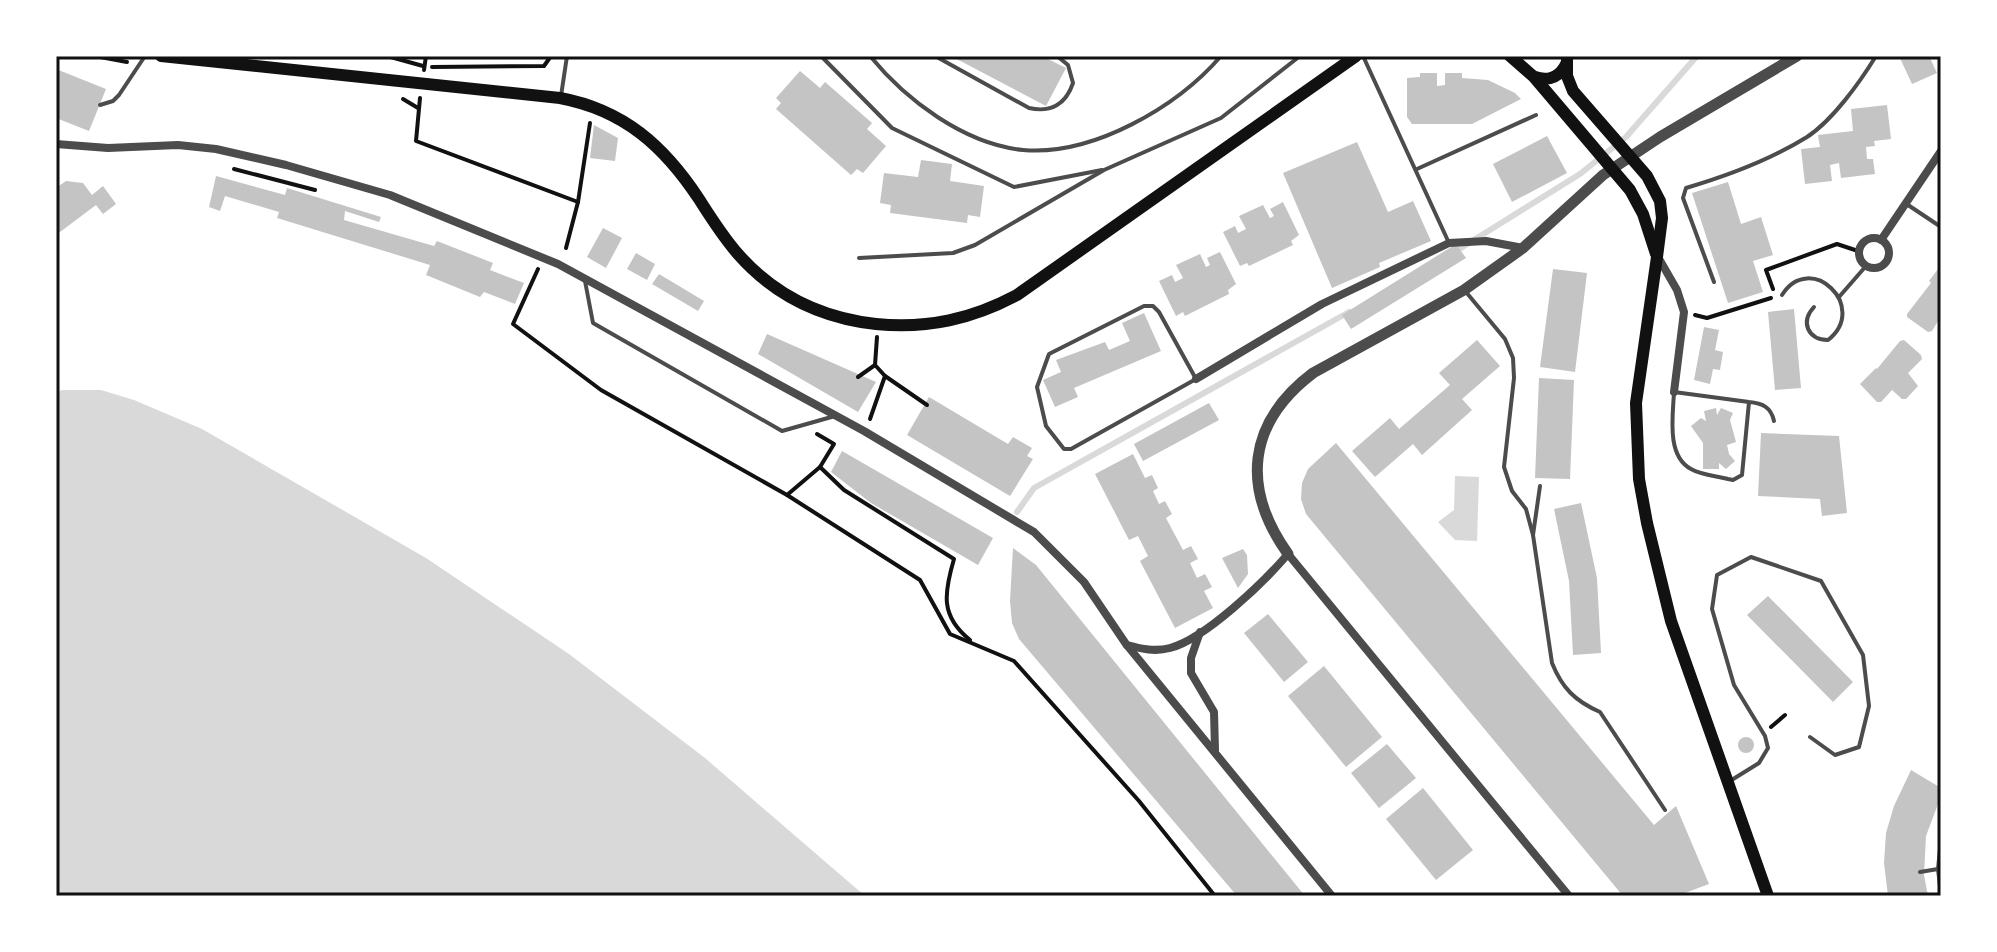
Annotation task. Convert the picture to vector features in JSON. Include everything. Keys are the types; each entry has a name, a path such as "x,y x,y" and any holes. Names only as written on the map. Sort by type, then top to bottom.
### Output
{"main road":[{"path":"161,56 560,98 592,105 622,119 663,153 689,184 737,253 766,280 817,310 847,319 915,326 950,322 977,314 1017,295 1339,60 1356,56"},
{"path":"1510,56 1548,79 1560,73 1567,59"},
{"path":"1567,59 1570,84 1584,105 1640,167 1653,186 1661,208 1636,403 1639,479 1671,621 1768,896"},
{"path":"1528,67 1623,180 1639,205 1657,257"}],"street":[{"path":"1569,896 1272,532 1264,514 1257,472 1260,446 1276,406 1293,387 1464,290 1523,248 1603,175 1660,137 1797,56"},
{"path":"56,144 108,148 178,145 216,149 286,165 390,195 524,248 585,278 837,416 1034,532 1084,582 1126,644 1332,896"},
{"path":"1881,240 1941,151"},
{"path":"1881,240 1889,249 1887,261 1878,268 1866,266 1858,251 1864,241 1881,240"},
{"path":"1196,379 1322,304 1449,243 1468,241 1523,248"},
{"path":"1657,257 1677,290 1684,312 1674,392"},
{"path":"1126,644 1142,649 1174,647 1254,591 1288,554"},
{"path":"1201,631 1191,658 1191,673 1214,712 1215,750"}],"lane":[{"path":"100,105 113,101 119,95 145,56"},
{"path":"560,98 567,56"},
{"path":"821,56 892,128 1014,187 1104,170"},
{"path":"870,56 916,101 960,129 1002,146 1041,150 1060,148 1119,130 1155,111 1189,87 1221,56"},
{"path":"935,56 1038,111 1064,101 1073,83 1068,65 1057,56"},
{"path":"859,258 953,253 987,238 1104,170 1221,118 1300,56"},
{"path":"1363,56 1449,243"},
{"path":"1714,282 1683,198 1686,188 1732,174 1809,136 1855,90 1876,56"},
{"path":"1417,169 1536,115"},
{"path":"1906,203 1941,227"},
{"path":"1839,297 1866,266"},
{"path":"1782,295 1794,281 1811,277 1819,279 1839,297 1843,306 1842,326 1828,340 1816,338 1808,329 1807,317 1814,307"},
{"path":"585,278 593,323 782,431 837,416"},
{"path":"1464,290 1505,339 1513,358 1514,378 1504,467 1512,491 1526,509 1533,535 1552,663 1558,679 1569,694 1600,712 1665,810"},
{"path":"1144,306 1153,306 1159,312 1196,379 1071,449 1059,445 1046,426 1037,387 1049,354 1144,306"},
{"path":"1749,402 1745,470 1742,475 1733,480 1691,470 1682,462 1673,435 1674,392 1749,402 1767,407 1774,421"},
{"path":"1533,535 1540,486"},
{"path":"1727,782 1759,763 1768,748 1765,736 1734,685 1712,609 1717,575 1751,557 1821,581 1863,655 1869,706 1859,747 1835,755 1810,737"},
{"path":"1941,839 1938,869 1941,895"},
{"path":"1920,872 1938,869"}],"path":[{"path":"387,56 425,67 544,66 551,56"},
{"path":"425,67 426,56"},
{"path":"566,248 578,202 592,105"},
{"path":"418,108 416,141 578,202"},
{"path":"225,167 318,190"},
{"path":"1684,312 1707,318 1775,296 1766,270 1837,244 1858,251"},
{"path":"540,265 513,324 601,390 787,495 920,580 950,634 1014,661 1139,801 1215,896"},
{"path":"878,324 875,365 885,376 927,405"},
{"path":"858,377 875,365"},
{"path":"870,419 885,376"},
{"path":"803,425 834,444"},
{"path":"787,495 820,467 841,432"},
{"path":"820,467 844,490 954,559 946,598 948,614 956,629 975,645"}],"shaded area":[{"path":"101,390 134,400 202,429 426,558 569,654 705,758 865,896 56,896 56,391"},
{"path":"1455,476 1479,477 1477,541 1455,540 1438,522 1454,510"}],"building":[{"path":"951,56 1042,56 1066,68 1046,106"},
{"path":"1899,56 1929,56 1937,73 1912,84"},
{"path":"56,69 106,89 89,131 56,118"},
{"path":"800,71 820,88 825,82 872,123 867,129 886,146 863,173 857,169 851,175 776,109 781,103 776,98"},
{"path":"1420,73 1437,73 1437,86 1445,85 1445,73 1462,73 1462,78 1488,80 1521,99 1472,124 1412,124 1407,117 1407,78 1420,77"},
{"path":"1887,105 1891,139 1874,141 1875,146 1866,147 1867,159 1873,159 1875,174 1841,178 1839,163 1830,165 1832,181 1805,184 1801,149 1820,147 1818,135 1853,131 1851,109"},
{"path":"594,125 618,138 615,161 590,158"},
{"path":"1547,136 1567,173 1512,202 1493,164"},
{"path":"1357,142 1388,212 1413,201 1431,241 1379,263 1380,267 1332,288 1283,173"},
{"path":"921,160 952,164 950,181 984,186 980,217 968,215 967,223 890,213 891,205 880,203 884,173 918,177"},
{"path":"216,176 285,195 287,188 381,217 379,222 345,211 344,220 434,246 437,241 493,263 490,270 524,283 515,304 484,292 480,297 426,275 430,265 277,218 279,212 225,196 220,211 209,207"},
{"path":"66,181 83,183 92,195 103,186 116,204 103,214 96,205 56,235 56,188"},
{"path":"1728,182 1741,224 1761,217 1773,255 1753,261 1763,292 1728,303 1692,193"},
{"path":"1283,202 1299,235 1291,241 1293,245 1249,266 1247,263 1240,266 1223,232 1235,226 1238,233 1246,229 1239,216 1263,205 1270,218 1274,216 1270,209"},
{"path":"603,228 622,238 606,268 587,257"},
{"path":"1456,244 1466,258 1351,329 1342,315"},
{"path":"1220,252 1236,284 1228,290 1229,294 1185,316 1183,312 1176,316 1159,281 1172,275 1175,282 1183,278 1176,265 1200,254 1206,267 1210,265 1207,258"},
{"path":"636,253 655,264 647,280 627,269"},
{"path":"1941,265 1941,316 1932,331 1928,332 1907,314"},
{"path":"1553,269 1587,273 1575,372 1540,367"},
{"path":"659,274 704,301 698,311 652,284"},
{"path":"1794,309 1801,388 1775,390 1768,312"},
{"path":"1144,313 1161,351 1074,388 1078,397 1055,407 1043,380 1061,372 1056,360 1105,342 1109,350 1130,341 1122,323"},
{"path":"1704,327 1719,330 1715,350 1723,352 1720,370 1713,369 1710,384 1694,380"},
{"path":"767,334 876,382 858,412 758,354"},
{"path":"1477,340 1500,366 1462,399 1472,410 1422,455 1413,444 1375,477 1352,451 1390,418 1399,429 1450,385 1439,373"},
{"path":"1904,340 1921,355 1922,359 1908,373 1918,386 1906,399 1892,390 1881,402 1877,402 1860,384"},
{"path":"1539,378 1574,380 1570,479 1535,478"},
{"path":"929,397 1008,444 1013,437 1032,448 1027,456 1033,459 1010,496 907,435"},
{"path":"1209,403 1219,420 1143,461 1134,444"},
{"path":"1716,408 1717,415 1721,408 1733,413 1730,420 1736,442 1727,445 1735,461 1726,469 1719,463 1719,469 1703,469 1703,443 1691,426 1701,418 1706,421 1704,411"},
{"path":"1761,433 1839,436 1847,513 1822,516 1820,499 1758,496"},
{"path":"1336,443 1654,825 1676,806 1709,884 1685,893 1686,896 1623,896 1306,514 1301,499 1302,483 1308,469"},
{"path":"842,451 993,538 978,565 871,503 831,472"},
{"path":"1133,454 1145,478 1152,475 1158,488 1153,491 1159,504 1165,501 1172,514 1166,518 1183,550 1191,546 1198,559 1190,563 1197,578 1205,574 1212,587 1204,591 1213,608 1175,628 1140,561 1148,556 1138,536 1129,540 1095,474"},
{"path":"1581,503 1597,578 1601,653 1573,655 1569,581 1554,509"},
{"path":"1013,548 1036,565 1305,896 1237,896 1019,639 1012,623 1010,601"},
{"path":"1243,549 1247,555 1248,574 1238,588 1222,558"},
{"path":"1768,596 1853,682 1833,702 1747,615"},
{"path":"1268,614 1308,662 1284,682 1244,633"},
{"path":"1324,666 1382,737 1346,767 1288,696"},
{"path":"1746,737 1752,739 1752,751 1746,753 1740,751 1738,745 1740,739"},
{"path":"1387,744 1416,778 1379,808 1351,773"},
{"path":"1911,770 1941,788 1926,836 1924,875 1928,896 1888,896 1884,863 1886,833 1894,806"},
{"path":"1423,788 1473,850 1436,880 1386,819"}],"waterway":[{"path":"1453,253 1580,174 1626,137 1697,56"},
{"path":"1017,512 1034,488 1349,312"}]}
